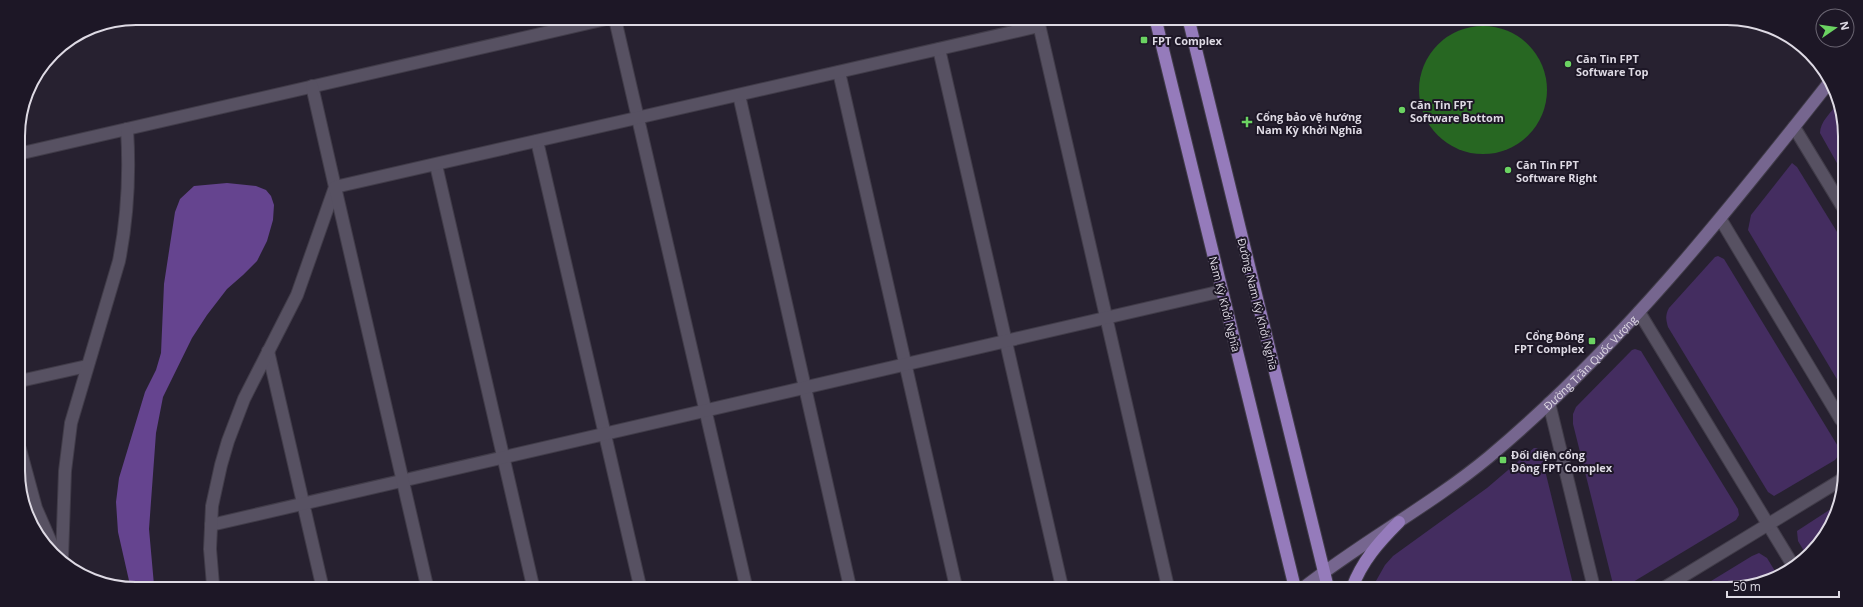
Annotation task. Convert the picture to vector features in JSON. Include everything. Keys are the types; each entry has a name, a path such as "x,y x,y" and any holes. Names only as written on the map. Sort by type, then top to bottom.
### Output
{"main road":[{"name":"Nam Kỳ Khởi Nghĩa","path":"1157,25 1294,582"},
{"name":"Đường Nam Kỳ Khởi Nghĩa","path":"1190,25 1327,582"},
{"path":"1355,582 1368,556 1377,544 1399,522"}],"street":[{"path":"25,152 580,25"},
{"path":"616,25 745,582"},
{"path":"335,187 939,50 1031,25"},
{"path":"1038,25 1167,582"},
{"path":"939,50 1007,341 1061,582"},
{"path":"839,72 955,582"},
{"path":"312,86 426,582"},
{"name":"Đường Trần Quốc Vượng","path":"1310,582 1324,571 1399,522 1469,473 1549,403 1639,312 1720,220 1826,86"},
{"path":"739,95 849,582"},
{"path":"1794,127 1838,199"},
{"path":"62,553 67,447 77,401 119,261 124,234 130,183 127,129"},
{"path":"537,142 639,582"},
{"path":"436,164 532,582"},
{"path":"213,582 210,548 211,525 216,486 228,441 244,399 297,295 335,187"},
{"path":"1720,220 1838,415"},
{"path":"211,525 1222,291"},
{"path":"1639,312 1790,562"},
{"path":"268,351 321,582"},
{"path":"25,380 87,366"},
{"path":"1549,403 1593,582"},
{"path":"25,467 36,508 50,540"},
{"path":"1673,582 1837,482"}],"shaded area":[{"path":"1834,108 1838,129 1838,165 1820,133 1820,129"},
{"path":"1792,163 1797,167 1838,234 1838,381 1748,230 1751,215"},
{"path":"227,183 256,186 266,190 271,196 274,205 273,220 267,241 257,261 227,289 207,315 192,338 163,397 156,433 149,529 154,582 129,582 118,532 116,502 119,478 145,392 156,370 161,353 164,284 175,212 180,199 194,186"},
{"path":"1718,256 1724,259 1838,446 1838,456 1835,460 1774,496 1768,492 1668,327 1666,320 1666,315 1669,308 1715,257"},
{"path":"1635,349 1641,351 1738,509 1739,515 1736,520 1633,582 1612,582 1573,424 1573,414 1576,407 1632,350"},
{"path":"1534,448 1540,450 1573,582 1375,582 1385,565 1393,556 1487,488"},
{"path":"1831,509 1827,520 1804,550 1798,541 1797,531"},
{"path":"1759,553 1767,558 1775,571 1748,580 1734,582 1709,582"}],"building":[{"path":"1477,26 1489,26 1502,29 1519,37 1532,49 1544,71 1547,90 1546,102 1542,114 1536,126 1524,139 1502,151 1489,154 1477,154 1464,151 1447,143 1434,131 1422,109 1419,96 1419,84 1422,71 1430,54 1442,41 1464,29"}],"place":[{"name":"FPT Complex","path":"1144,40"},
{"name":"Căn Tin FPT Software Top","path":"1568,64"},
{"name":"Căn Tin FPT Software Bottom","path":"1402,110"},
{"name":"Cổng bảo vệ hướng Nam Kỳ Khởi Nghĩa","path":"1247,122"},
{"name":"Căn Tin FPT Software Right","path":"1508,170"},
{"name":"Cổng Đông FPT Complex","path":"1592,341"},
{"name":"Đối diện cổng Đông FPT Complex","path":"1503,460"}]}
